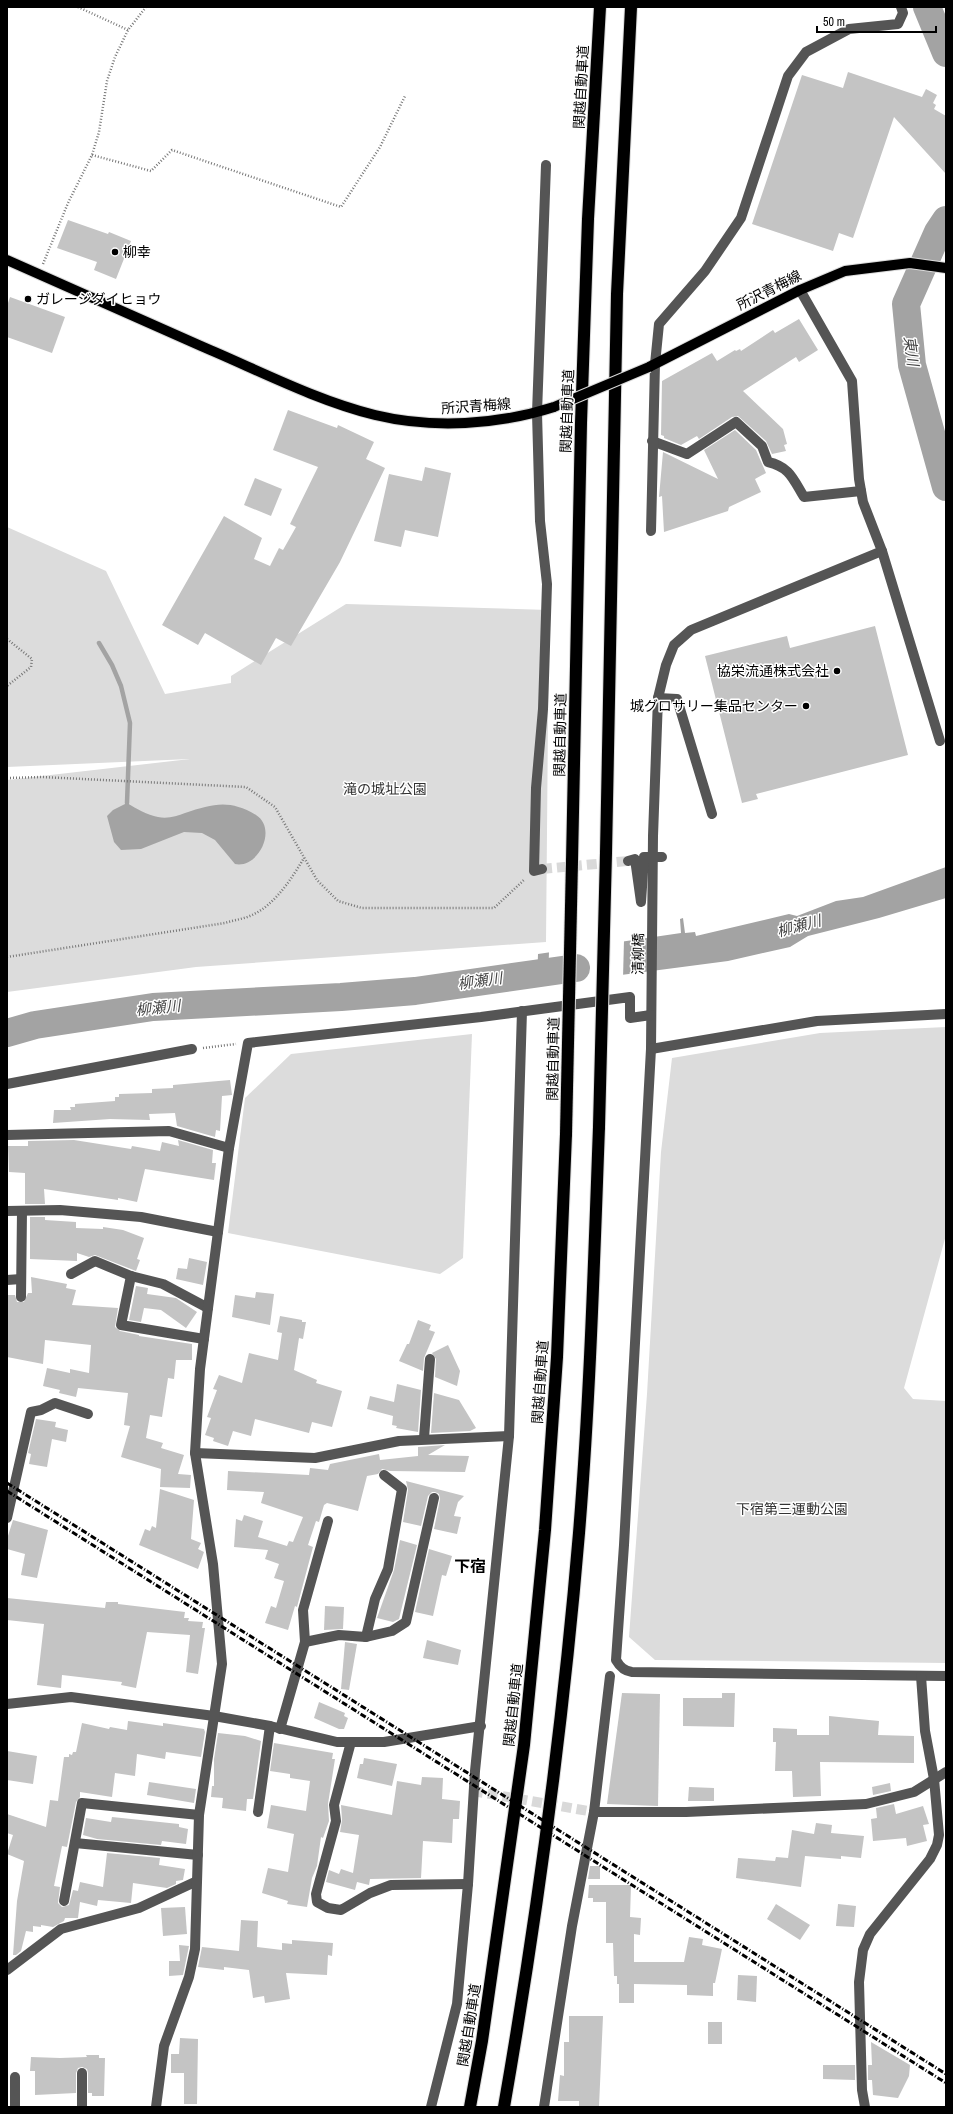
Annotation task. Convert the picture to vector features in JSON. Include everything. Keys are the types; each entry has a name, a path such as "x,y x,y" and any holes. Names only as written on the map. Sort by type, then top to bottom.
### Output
{"highway":[{"path":"504,2107 557,1753 579,1533 590,1355 599,1127 606,853 617,294 631,7"},
{"name":"関越自動車道","path":"470,2107 482,2041 525,1737 545,1530 557,1365 566,1134 582,415 588,219 600,9"}],"main road":[{"name":"所沢青梅線","path":"7,260 316,396 376,415 434,423 467,423 515,418 554,407 652,366 800,290 845,271 889,264 923,264 946,268"}],"street":[{"path":"651,531 652,366 659,324 705,271 741,218 769,139 788,76 806,52 849,29 898,24 903,13 902,7"},
{"path":"538,870 536,788 543,708 547,584 540,521 537,413 546,165"},
{"path":"800,290 852,381 863,502 882,551 940,741"},
{"path":"652,441 687,454 736,422 762,446 768,462 781,465 791,475 804,497 861,491"},
{"name":"清柳橋","path":"882,551 691,630 674,645 666,665 658,698 657,857 652,908 651,1049 625,1537 616,1660 626,1671 632,1672 920,1676"},
{"path":"658,698 677,699 712,814"},
{"path":"628,861 635,859 641,902 644,857 657,857"},
{"path":"156,2107 164,2046 189,1977 195,1949 199,1815 222,1664 213,1564 195,1452 200,1369 229,1148 248,1043 630,997 630,1018 651,1015"},
{"path":"432,2107 457,2004 468,1884 474,1784 509,1436 522,1011"},
{"path":"651,1049 818,1021 946,1014"},
{"path":"7,1084 192,1049"},
{"path":"7,1135 169,1131 229,1148"},
{"path":"7,1211 60,1210 141,1217 218,1232"},
{"path":"21,1297 22,1211"},
{"path":"71,1274 94,1262 131,1276 163,1284 208,1308"},
{"path":"131,1276 121,1325 204,1339"},
{"path":"7,1280 21,1279"},
{"path":"424,1438 430,1359"},
{"path":"8,1513 31,1412 41,1410 55,1404 88,1414"},
{"path":"195,1452 316,1458 399,1441 424,1438 509,1436"},
{"path":"366,1637 375,1599 388,1569 402,1489 384,1474"},
{"path":"305,1642 339,1635 366,1637 392,1631 406,1622 434,1498"},
{"path":"280,1729 305,1642 303,1610 328,1521"},
{"path":"544,2107 572,1926 594,1812 610,1676"},
{"path":"865,2107 862,2090 859,1982 863,1950 870,1934 930,1859 937,1845 939,1835 934,1779 925,1731 920,1676 946,1676"},
{"path":"7,1704 71,1697 214,1716 270,1726 337,1742 384,1742 481,1726"},
{"path":"258,1812 270,1726"},
{"path":"351,1742 334,1805 336,1821 316,1894 317,1902 328,1908 341,1910 370,1893 391,1885 468,1884"},
{"path":"594,1812 686,1812 866,1804 914,1792 946,1772"},
{"path":"64,1901 82,1803 199,1815"},
{"path":"75,1843 198,1855"},
{"path":"7,1970 60,1930 139,1908 197,1881"},
{"path":"82,2072 82,2107"},
{"path":"15,2077 15,2107"}],"path":[{"path":"78,7 128,30"},
{"path":"39,274 68,203 92,155 99,132 107,81 115,57 128,30 146,7"},
{"path":"92,155 151,171 172,150 341,207 380,147 405,96"},
{"path":"7,639 32,659 31,667 7,686"},
{"path":"7,778 42,777 246,787 275,807 317,880 338,901 362,908 494,908 538,870"},
{"path":"7,956 225,923 253,915 274,899 294,874 304,858"},
{"path":"192,1049 248,1043"}],"green space":[{"name":"滝の城址公園","path":"7,527 106,571 165,694 231,683 231,676 346,604 549,610 546,942 196,967 7,992 7,780 190,759 7,767"},
{"name":"下宿第三運動公園","path":"946,1027 946,1235 904,1388 913,1399 946,1401 946,1663 655,1660 629,1637 647,1394 661,1152 672,1058 820,1033"},
{"path":"472,1034 463,1258 440,1274 228,1233 245,1098 291,1054"}],"water":[{"path":"127,803 138,810 162,818 176,816 213,805 229,805 237,807 256,815 262,821 265,829 265,838 258,854 243,864 235,864 215,840 202,833 184,832 141,849 121,850 114,842 107,816 113,810"},
{"path":"946,867 946,898 879,918 808,936 790,947 728,961 537,986 538,954 681,933 680,919 683,918 685,933 695,932 696,936 789,914 797,916 836,901 863,897"}],"pier":[{"path":"624,940 623,978 548,987 549,951"}],"building":[{"path":"848,72 922,97 926,89 937,95 933,103 936,105 934,109 946,116 946,174 894,117 853,238 839,233 833,251 752,224 802,75 843,88"},
{"path":"68,220 108,234 109,232 131,241 116,279 94,270 97,262 57,248"},
{"path":"10,297 65,317 52,353 7,337 7,306"},
{"path":"799,319 818,350 799,362 796,357 743,391 783,429 787,444 784,445 786,451 772,454 766,441 738,416 732,417 699,439 697,436 681,445 664,438 664,436 661,435 662,381 712,353 717,361 735,350 740,349 741,351 773,330 775,333"},
{"path":"288,410 337,428 338,425 374,442 366,459 385,468 340,562 291,646 276,638 261,665 205,633 198,645 162,625 224,516 262,538 254,559 270,566 279,548 283,550 296,527 290,524 318,467 273,450"},
{"path":"735,430 756,450 766,473 755,479 761,492 729,507 728,511 664,532 662,496 659,497 663,452 718,479 704,450"},
{"path":"425,467 451,473 438,537 405,530 401,547 374,541 389,474 422,481"},
{"path":"255,478 282,489 271,516 244,505"},
{"name":"城グロサリー集品センター","path":"875,626 908,755 756,794 758,799 742,803 705,656 787,636 790,648"},
{"path":"230,1080 232,1095 222,1096 220,1131 216,1130 215,1137 177,1126 175,1113 149,1114 150,1120 110,1119 53,1123 54,1110 71,1110 70,1107 75,1107 75,1104 115,1101 115,1097 119,1097 119,1094 152,1093 152,1089 173,1088 173,1085"},
{"path":"74,1140 131,1149 132,1146 160,1151 162,1142 179,1146 178,1140 213,1150 212,1163 216,1163 214,1180 145,1169 137,1202 118,1198 118,1200 44,1189 45,1204 25,1204 25,1173 9,1172 8,1146 28,1146 28,1141"},
{"path":"30,1217 45,1217 45,1220 76,1222 76,1228 103,1229 103,1227 123,1230 144,1238 137,1259 140,1260 136,1271 95,1255 89,1257 77,1253 77,1261 30,1259"},
{"path":"189,1258 207,1262 203,1285 176,1279 178,1268 187,1269"},
{"path":"31,1277 67,1284 66,1288 76,1290 72,1305 118,1308 115,1327 120,1331 139,1336 192,1344 192,1360 176,1360 174,1379 168,1378 162,1417 150,1415 146,1438 163,1443 161,1448 184,1455 178,1474 191,1475 190,1488 160,1487 161,1469 121,1457 130,1426 124,1425 128,1393 78,1388 76,1397 59,1393 60,1390 43,1386 47,1368 70,1373 70,1369 89,1373 91,1345 45,1340 43,1364 7,1357 7,1295 15,1295 17,1302 24,1302 28,1293 32,1293"},
{"path":"136,1286 148,1288 147,1294 176,1298 197,1312 186,1328 161,1310 144,1308 141,1322 129,1320"},
{"path":"256,1292 274,1294 270,1325 232,1317 235,1295 255,1298"},
{"path":"280,1316 306,1322 303,1339 299,1338 294,1370 317,1380 316,1383 342,1391 332,1427 312,1422 309,1433 255,1419 251,1436 233,1431 228,1446 213,1441 214,1438 205,1435 211,1418 207,1417 217,1390 213,1389 219,1375 242,1383 249,1353 278,1360 282,1333 277,1332"},
{"path":"418,1320 431,1325 429,1330 435,1332 424,1358 423,1371 399,1361 407,1344 409,1344"},
{"path":"448,1345 460,1371 457,1386 435,1377 436,1359 432,1353"},
{"path":"397,1384 421,1390 418,1432 396,1428 397,1426 392,1425 393,1416 367,1409 370,1396 394,1402"},
{"path":"434,1393 459,1400 476,1428 470,1431 431,1433"},
{"path":"36,1419 56,1422 55,1427 68,1430 66,1442 52,1439 47,1467 29,1464 31,1454 28,1453"},
{"path":"445,1445 428,1455 469,1456 465,1472 390,1471 382,1469 378,1474 367,1476 358,1511 327,1503 324,1505 319,1522 316,1521 308,1545 313,1547 297,1607 295,1606 288,1630 265,1623 271,1606 276,1608 284,1581 274,1578 279,1564 265,1559 268,1550 234,1547 236,1519 242,1521 244,1515 263,1521 258,1537 287,1546 289,1541 293,1542 303,1517 261,1503 264,1492 227,1490 228,1471 309,1475 310,1468 328,1470 330,1464 379,1454 380,1460 418,1456 418,1447"},
{"path":"406,1481 464,1496 458,1502 454,1516 461,1517 457,1534 434,1529 440,1499 439,1494 435,1492 432,1492 428,1496 421,1526 403,1522 408,1490"},
{"path":"160,1489 194,1500 191,1539 201,1543 198,1549 204,1552 198,1569 139,1545 145,1529 150,1531 152,1526 156,1528"},
{"path":"13,1520 48,1530 37,1578 21,1575 25,1554 7,1549 7,1539"},
{"path":"400,1540 417,1545 399,1619 393,1622 377,1618 394,1570"},
{"path":"429,1549 452,1556 446,1576 442,1575 433,1616 415,1612"},
{"path":"7,1598 105,1608 106,1602 118,1602 118,1604 185,1612 184,1618 189,1618 188,1621 203,1622 202,1628 205,1628 198,1674 186,1672 190,1635 147,1632 136,1688 121,1685 122,1682 62,1675 61,1688 37,1685 44,1624 7,1620"},
{"path":"325,1606 344,1607 343,1629 324,1630"},
{"path":"427,1640 461,1650 458,1665 423,1658"},
{"path":"345,1642 357,1644 349,1690 341,1689"},
{"path":"622,1693 660,1694 658,1806 607,1804"},
{"path":"722,1693 735,1693 734,1727 683,1726 683,1698 722,1698"},
{"path":"319,1702 345,1713 344,1716 348,1718 344,1729 339,1729 314,1718"},
{"path":"829,1716 879,1721 878,1735 914,1736 914,1763 820,1762 821,1796 793,1797 792,1771 775,1771 776,1742 773,1742 773,1728 797,1729 797,1735 829,1735"},
{"path":"128,1721 163,1726 163,1723 204,1729 205,1732 201,1757 166,1752 165,1759 137,1754 135,1776 115,1773 112,1797 80,1792 80,1797 76,1802 67,1847 62,1846 54,1886 60,1887 58,1903 62,1907 69,1905 73,1890 78,1891 80,1882 103,1887 107,1853 160,1858 159,1865 185,1869 183,1880 176,1881 176,1884 167,1888 133,1883 131,1903 98,1900 97,1906 80,1902 78,1918 65,1918 64,1921 53,1927 41,1925 41,1927 33,1926 33,1932 26,1931 21,1951 16,1955 13,1955 17,1901 24,1861 7,1854 13,1835 7,1833 7,1814 46,1827 50,1800 58,1801 64,1757 69,1757 69,1754 72,1755 73,1752 76,1752 82,1723 109,1729 110,1727 127,1730"},
{"path":"218,1733 245,1736 261,1741 253,1799 247,1799 246,1811 222,1808 223,1798 211,1797 212,1786 214,1786 214,1759"},
{"path":"274,1743 333,1753 332,1759 335,1759 328,1804 329,1821 323,1838 321,1837 317,1866 312,1878 307,1907 287,1904 288,1901 262,1893 268,1868 288,1872 294,1834 267,1828 271,1805 306,1811 310,1781 290,1778 290,1774 270,1771"},
{"path":"7,1751 37,1756 33,1784 7,1780"},
{"path":"364,1758 397,1764 392,1786 357,1778 360,1764 363,1764"},
{"path":"422,1777 443,1778 442,1799 460,1801 459,1819 453,1819 452,1843 423,1841 421,1878 370,1879 369,1885 357,1882 355,1890 326,1882 329,1870 339,1874 341,1869 353,1873 359,1835 340,1832 342,1820 341,1805 392,1815 397,1781 421,1785"},
{"path":"149,1782 196,1789 194,1803 147,1795"},
{"path":"890,1783 891,1791 873,1795 872,1787"},
{"path":"689,1787 714,1788 714,1801 688,1801"},
{"path":"894,1804 896,1814 923,1806 929,1824 923,1825 927,1841 907,1846 906,1838 873,1841 871,1819 877,1818 876,1808"},
{"path":"112,1817 179,1824 179,1827 188,1829 186,1844 162,1841 161,1845 97,1839 83,1835 86,1818 111,1822"},
{"path":"816,1823 832,1825 831,1833 864,1836 861,1858 841,1856 841,1859 805,1856 801,1887 736,1878 738,1858 775,1861 776,1857 788,1858 792,1830 814,1834"},
{"path":"590,1866 600,1866 600,1879 588,1879"},
{"path":"589,1885 631,1885 630,1917 641,1918 640,1935 634,1934 634,1962 684,1962 689,1937 703,1939 702,1945 722,1949 715,1983 713,1983 713,1996 687,1995 687,1985 634,1984 634,2003 619,2003 619,1984 617,1984 617,1976 614,1976 613,1943 606,1943 606,1902 593,1902 593,1898 588,1898"},
{"path":"776,1904 810,1925 800,1940 767,1919"},
{"path":"838,1904 856,1906 854,1927 836,1926"},
{"path":"185,1907 187,1934 163,1936 161,1908"},
{"path":"241,1920 258,1921 257,1947 282,1950 282,1943 292,1944 292,1940 333,1943 332,1956 328,1955 327,1975 286,1973 290,1999 265,2003 264,1996 253,1998 249,1970 224,1967 224,1970 198,1967 202,1947 239,1951"},
{"path":"179,1945 189,1946 183,1975 169,1976 169,1961 180,1961"},
{"path":"738,1975 757,1976 756,2002 737,2000"},
{"path":"569,2016 603,2016 599,2107 579,2107 579,2101 558,2101 560,2075 564,2076 564,2042 569,2042"},
{"path":"708,2022 722,2022 722,2044 708,2044"},
{"path":"180,2038 198,2039 197,2104 184,2104 184,2073 171,2073 171,2054 179,2054"},
{"path":"871,2042 910,2065 909,2076 898,2098 873,2095 872,2080 868,2080 868,2065 872,2065"},
{"path":"86,2055 99,2055 99,2058 105,2058 104,2096 92,2096 92,2093 88,2093 88,2073 87,2069 82,2067 78,2068 76,2073 76,2093 35,2095 35,2071 30,2071 31,2057 87,2057"},
{"path":"823,2065 855,2065 855,2080 823,2079"}],"waterway":[{"name":"東川","path":"927,7 946,53"},
{"name":"東川","path":"946,220 938,232 906,304 912,365 946,487"},
{"path":"99,643 112,665 121,686 130,723 127,803"},
{"name":"柳瀬川","path":"7,1033 35,1025 153,1007 341,997 415,991 576,968"}],"tunnel":[{"path":"542,869 628,861"},
{"path":"473,1791 594,1812"}],"railway":[{"path":"7,1483 946,2074"},
{"path":"7,1491 946,2083"}],"place":[{"name":"柳幸","path":"115,252"},
{"name":"ガレージダイヒョウ","path":"28,299"},
{"name":"協栄流通株式会社","path":"837,671"},
{"name":"城グロサリー集品センター","path":"806,706"}],"district":[{"name":"下宿","path":"470,1566"}]}
